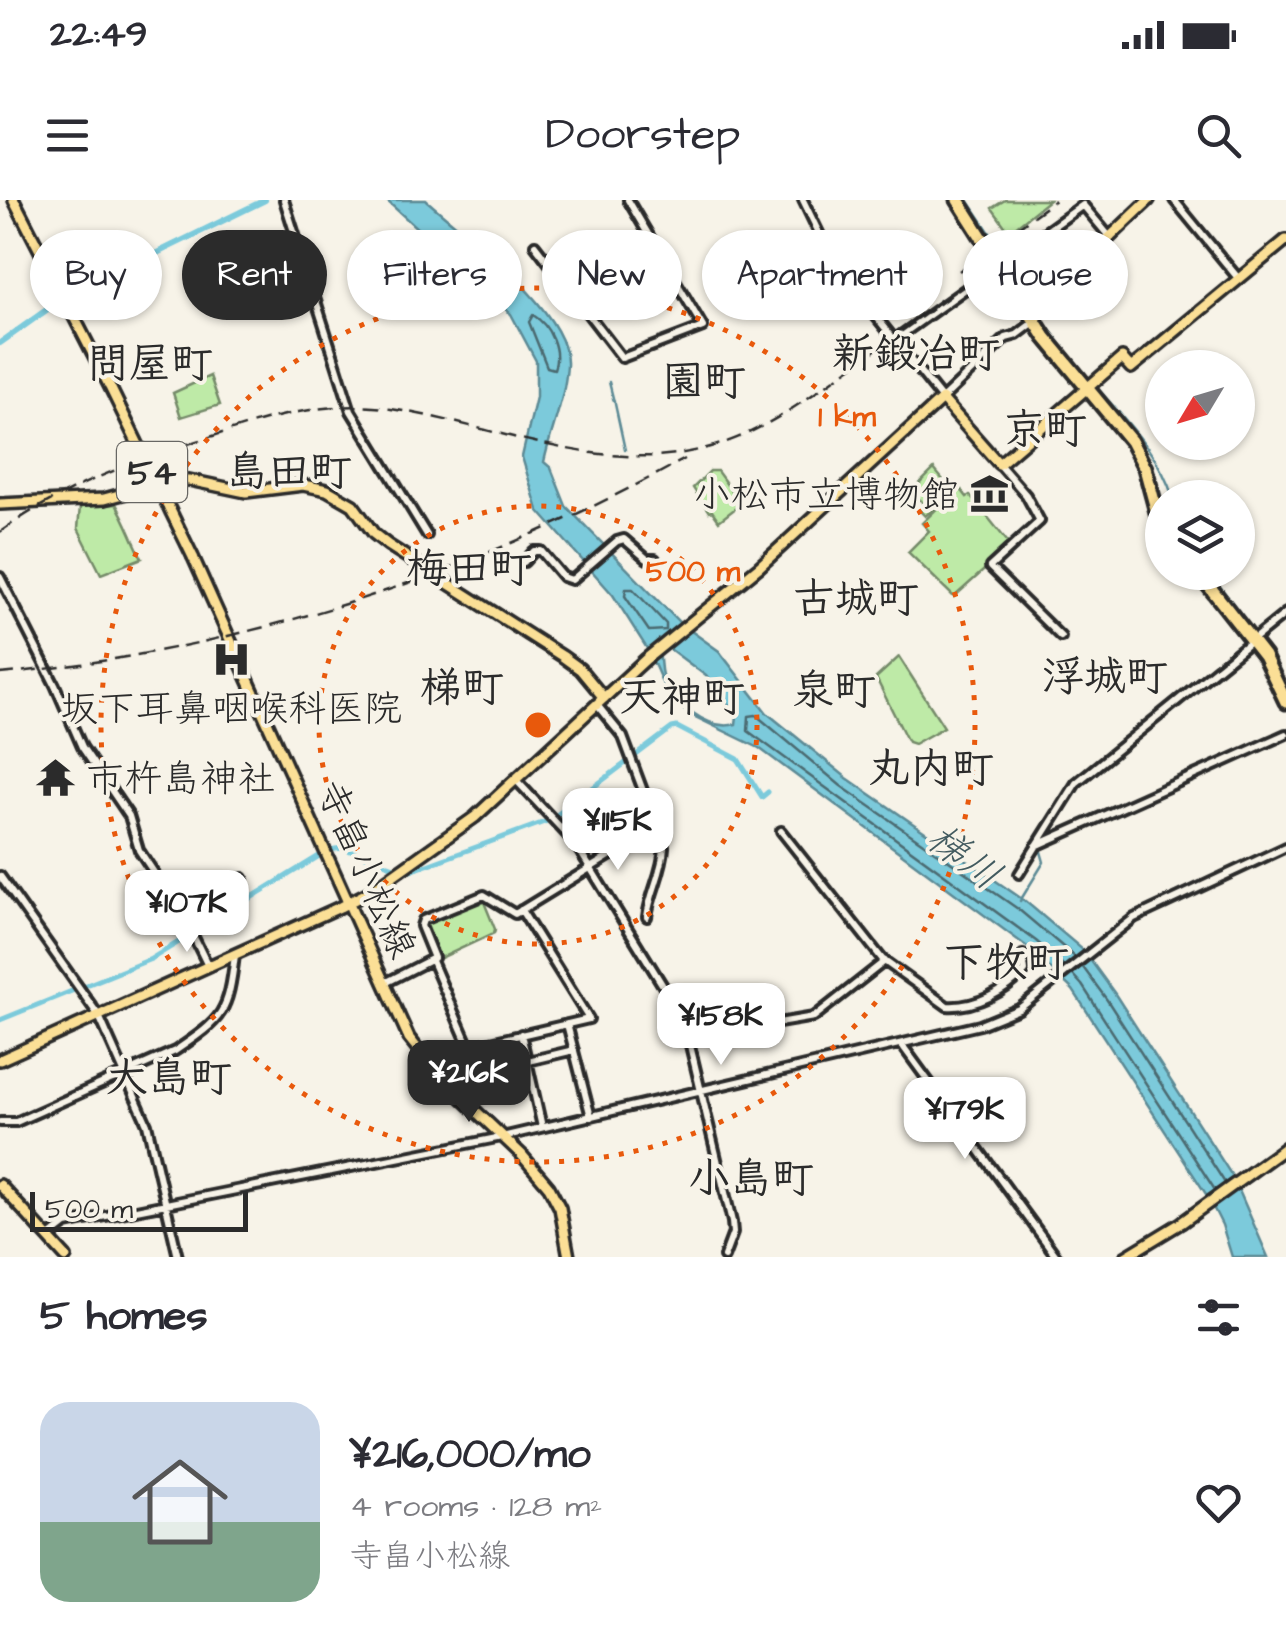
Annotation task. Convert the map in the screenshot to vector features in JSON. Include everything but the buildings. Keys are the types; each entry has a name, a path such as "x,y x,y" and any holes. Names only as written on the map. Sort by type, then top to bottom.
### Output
{"highway":[{"path":"958,200 977,230"},
{"path":"1035,322 1093,382 1139,456 1146,480"},
{"path":"1213,590 1253,639 1286,702"}],"main road":[{"name":"寺畠小松線","path":"12,200 194,557 410,1038 425,1061 539,1174 556,1197 569,1257"},
{"path":"1115,230 1148,200"},
{"path":"0,1060 348,904 390,878 476,817 646,659 759,566 942,399 999,464 1122,358 1131,368 1286,240"},
{"path":"0,504 104,499 174,480 246,492 303,485 328,490 352,504 374,534 388,545 568,660 600,702"},
{"path":"1135,1257 1286,1150"},
{"path":"0,1185 66,1257"},
{"path":"1125,1257 1170,1233"}],"street":[{"path":"284,200 351,412 428,535"},
{"path":"534,245 622,358 703,327 628,200"},
{"path":"803,200 834,264 942,399 1006,338 1035,322"},
{"path":"1174,200 1238,278"},
{"path":"1047,230 1083,205 1103,230"},
{"path":"894,340 963,290"},
{"path":"999,464 1026,495 1040,521 990,568 1061,637"},
{"path":"524,562 534,551 542,551 563,577 572,580 624,539 647,559 654,559"},
{"path":"0,576 82,746 130,816 138,850 186,922 208,966"},
{"path":"1020,874 1076,783 1286,613"},
{"path":"600,702 618,728 664,847 664,864 648,903 647,917"},
{"path":"1037,846 1286,734"},
{"path":"516,780 592,868 674,1002 689,1038 732,1222 733,1233 724,1257"},
{"path":"574,1050 482,1072 432,961 421,926 423,920 484,895 515,914 657,828"},
{"path":"781,831 885,962 943,1004 952,1008 1002,992 1025,971 1022,955"},
{"path":"48,1238 66,1224 502,1137 997,1020 1019,1009 1119,928 1180,894 1286,847"},
{"path":"0,876 99,1016 147,1124 178,1257"},
{"path":"176,906 243,878"},
{"path":"469,1047 589,1018 522,910"},
{"path":"0,1122 16,1122 175,1051 221,1016 230,996 236,954"},
{"path":"383,981 432,961"},
{"path":"689,1038 814,1017 885,962"},
{"path":"567,1024 591,1116"},
{"path":"521,1034 542,1127"},
{"path":"902,1045 1057,1257"}],"green space":[{"path":"1005,200 1049,200 1012,230 992,208"},
{"path":"210,376 220,405 181,417 173,393"},
{"path":"934,469 953,492 959,487 967,497 970,495 1011,546 954,597 908,552 929,531 922,523 953,493 925,516 920,511 925,505 912,491"},
{"path":"710,471 717,471 741,504 719,521 693,488"},
{"path":"116,504 142,558 101,574 78,528 80,507"},
{"path":"899,657 944,727 914,744 908,742 876,678"},
{"path":"478,899 484,902 494,933 441,958 436,956 423,927 425,923"}],"water":[{"path":"386,200 426,200 462,230 419,230"},
{"path":"522,285 542,308 542,320 552,321 563,344 566,378 544,462 551,468 566,506 680,623 719,651 767,713 847,778 1025,901 1083,950 1234,1179 1268,1257 1232,1257 1208,1197 1073,990 1030,949 759,748 687,713 665,689 648,650 613,595 538,510 522,457 536,397 536,361 514,320 522,320","holes":["659,641 706,676 737,716 736,724 714,723 682,704 662,675 655,645"]}],"waterway":[{"path":"0,343 59,301 265,200"},
{"path":"968,200 988,230"},
{"path":"1046,325 1089,379"},
{"path":"609,382 614,402"},
{"path":"1095,385 1150,452 1166,480"},
{"path":"615,404 625,450"},
{"path":"1223,590 1244,618"},
{"path":"1262,637 1286,619"},
{"path":"1075,790 1248,649"},
{"path":"0,1020 151,959 329,850 342,848 408,872 550,820 672,728 677,727 738,759 762,797 768,792"},
{"path":"1044,841 1058,818"},
{"path":"1020,901 1044,862 1040,848"}],"railway":[{"path":"959,271 1055,200"},
{"path":"0,532 76,487 130,465 257,422 323,408 391,409 546,445 624,456 663,455 726,442 809,397 1081,200"},
{"path":"0,674 179,647 353,601 522,539 685,459"}],"place":[{"name":"小松市立博物館","path":"989,494"},
{"name":"坂下耳鼻咽喉科医院","path":"231,659"},
{"name":"市杵島神社","path":"56,778"}],"district":[{"name":"新鍛冶町","path":"916,352"},
{"name":"問屋町","path":"150,362"},
{"name":"園町","path":"704,380"},
{"name":"京町","path":"1045,428"},
{"name":"島田町","path":"289,470"},
{"name":"梅田町","path":"469,567"},
{"name":"古城町","path":"856,597"},
{"name":"浮城町","path":"1105,675"},
{"name":"梯町","path":"462,686"},
{"name":"泉町","path":"834,689"},
{"name":"天神町","path":"682,696"},
{"name":"丸内町","path":"931,767"},
{"name":"下牧町","path":"1006,961"},
{"name":"大島町","path":"169,1076"},
{"name":"小島町","path":"751,1177"}],"water label":[{"name":"梯川","path":"965,856"}]}
